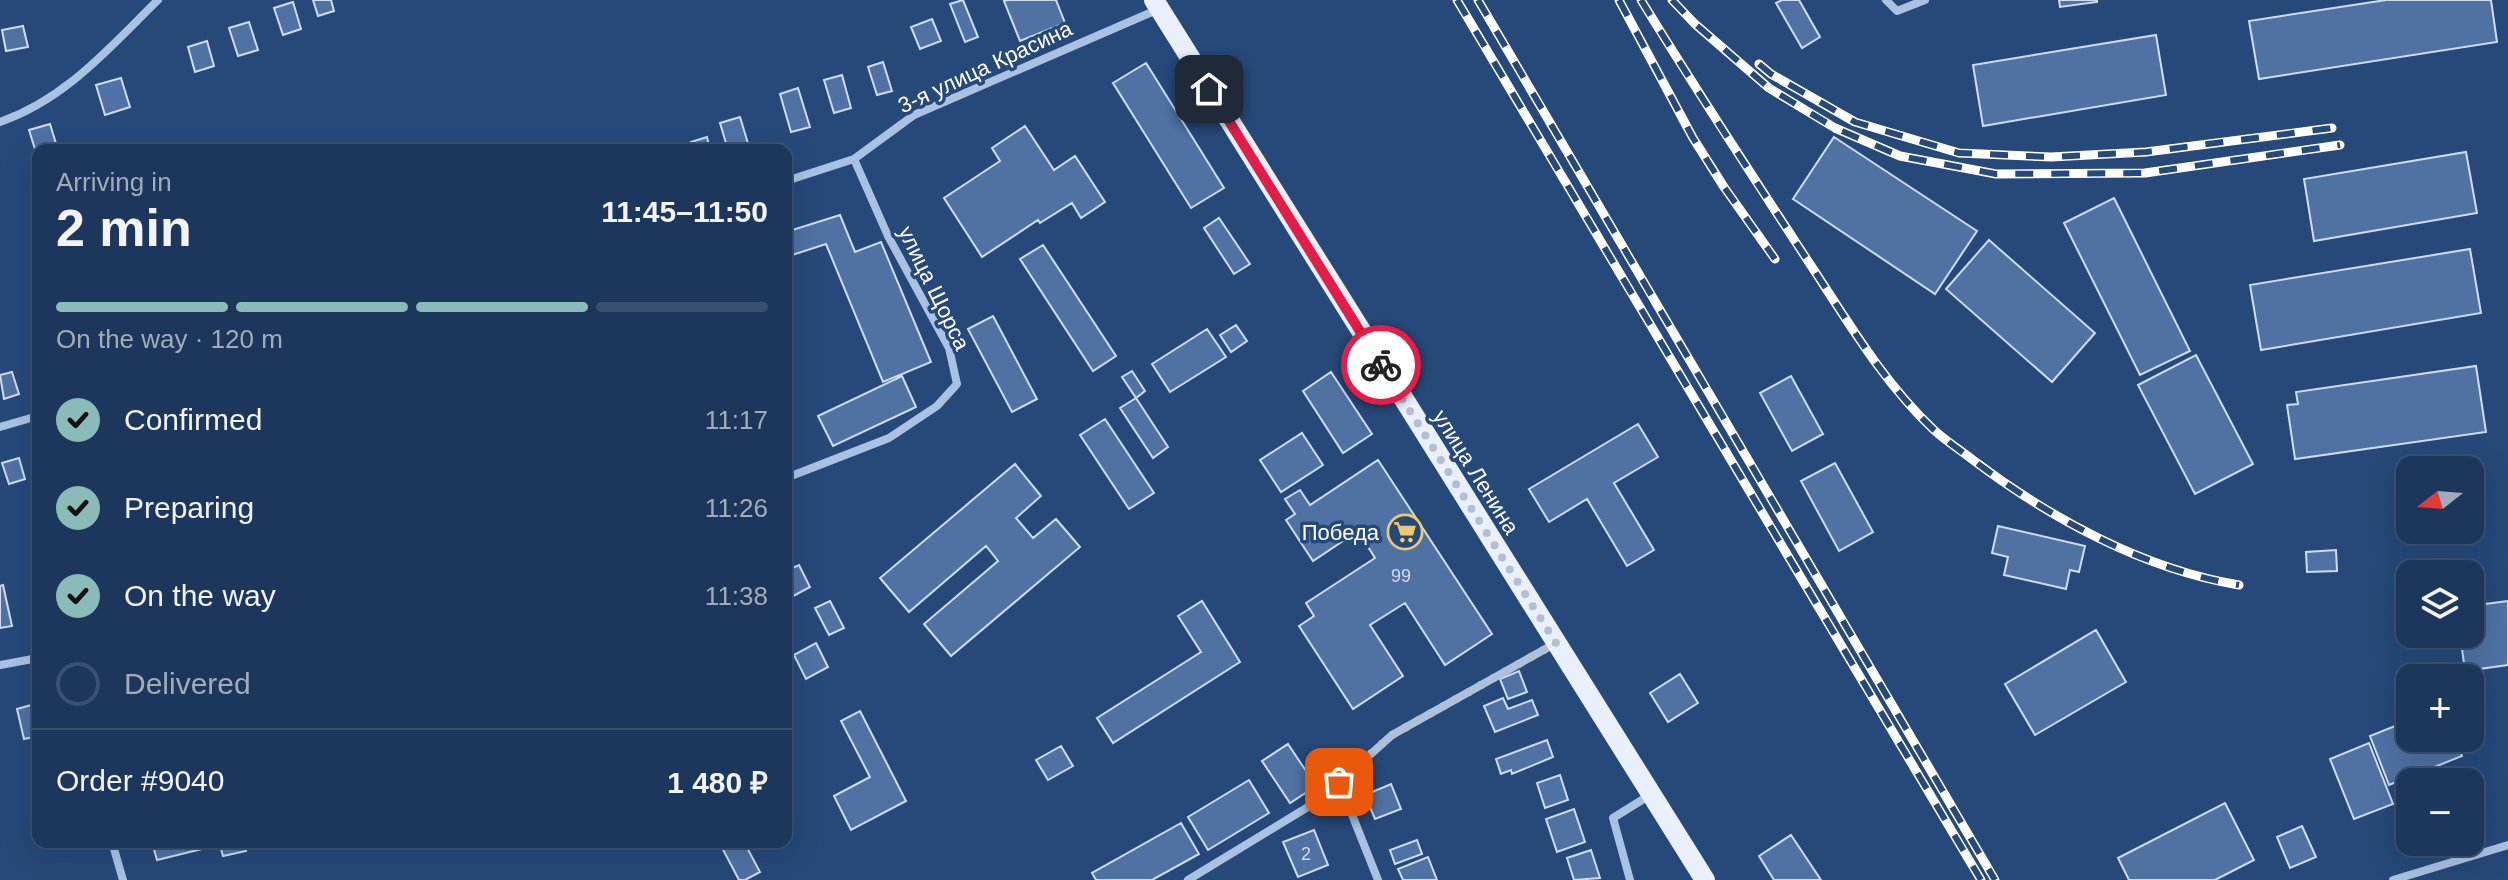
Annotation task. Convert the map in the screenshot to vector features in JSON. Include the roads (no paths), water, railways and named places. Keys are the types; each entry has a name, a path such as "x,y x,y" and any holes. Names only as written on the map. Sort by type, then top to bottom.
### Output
{"main road":[{"name":"улица Ленина","path":"1157,4 1705,880"}],"street":[{"path":"0,122 29,112 80,76 158,0"},
{"path":"1886,0 1897,11 1925,0"},
{"name":"3-я улица Красина","path":"792,179 854,159 914,115 1157,4"},
{"name":"улица Щорса","path":"792,476 889,438 937,406 957,384 949,348 888,236 854,159"},
{"path":"0,427 32,418"},
{"path":"1188,880 1321,799 1392,735 1556,643"},
{"path":"0,665 32,659"},
{"path":"1339,782 1378,880"},
{"path":"1630,880 1613,818 1651,795"},
{"path":"2393,880 2508,845"},
{"path":"114,848 123,880"}],"railway":[{"path":"1457,0 1981,880"},
{"path":"1478,0 1995,880"},
{"path":"1619,0 1693,138 1775,259"},
{"path":"1641,0 1866,349 1898,391 1934,430 2034,502 2099,538 2168,567 2239,585"},
{"path":"1672,0 1769,88 1835,128 1900,156 1996,174 2145,173 2340,145"},
{"path":"1759,64 1855,122 1959,153 2051,157 2146,152 2332,128"}],"place":[{"name":"Победа","path":"1405,532"}]}
